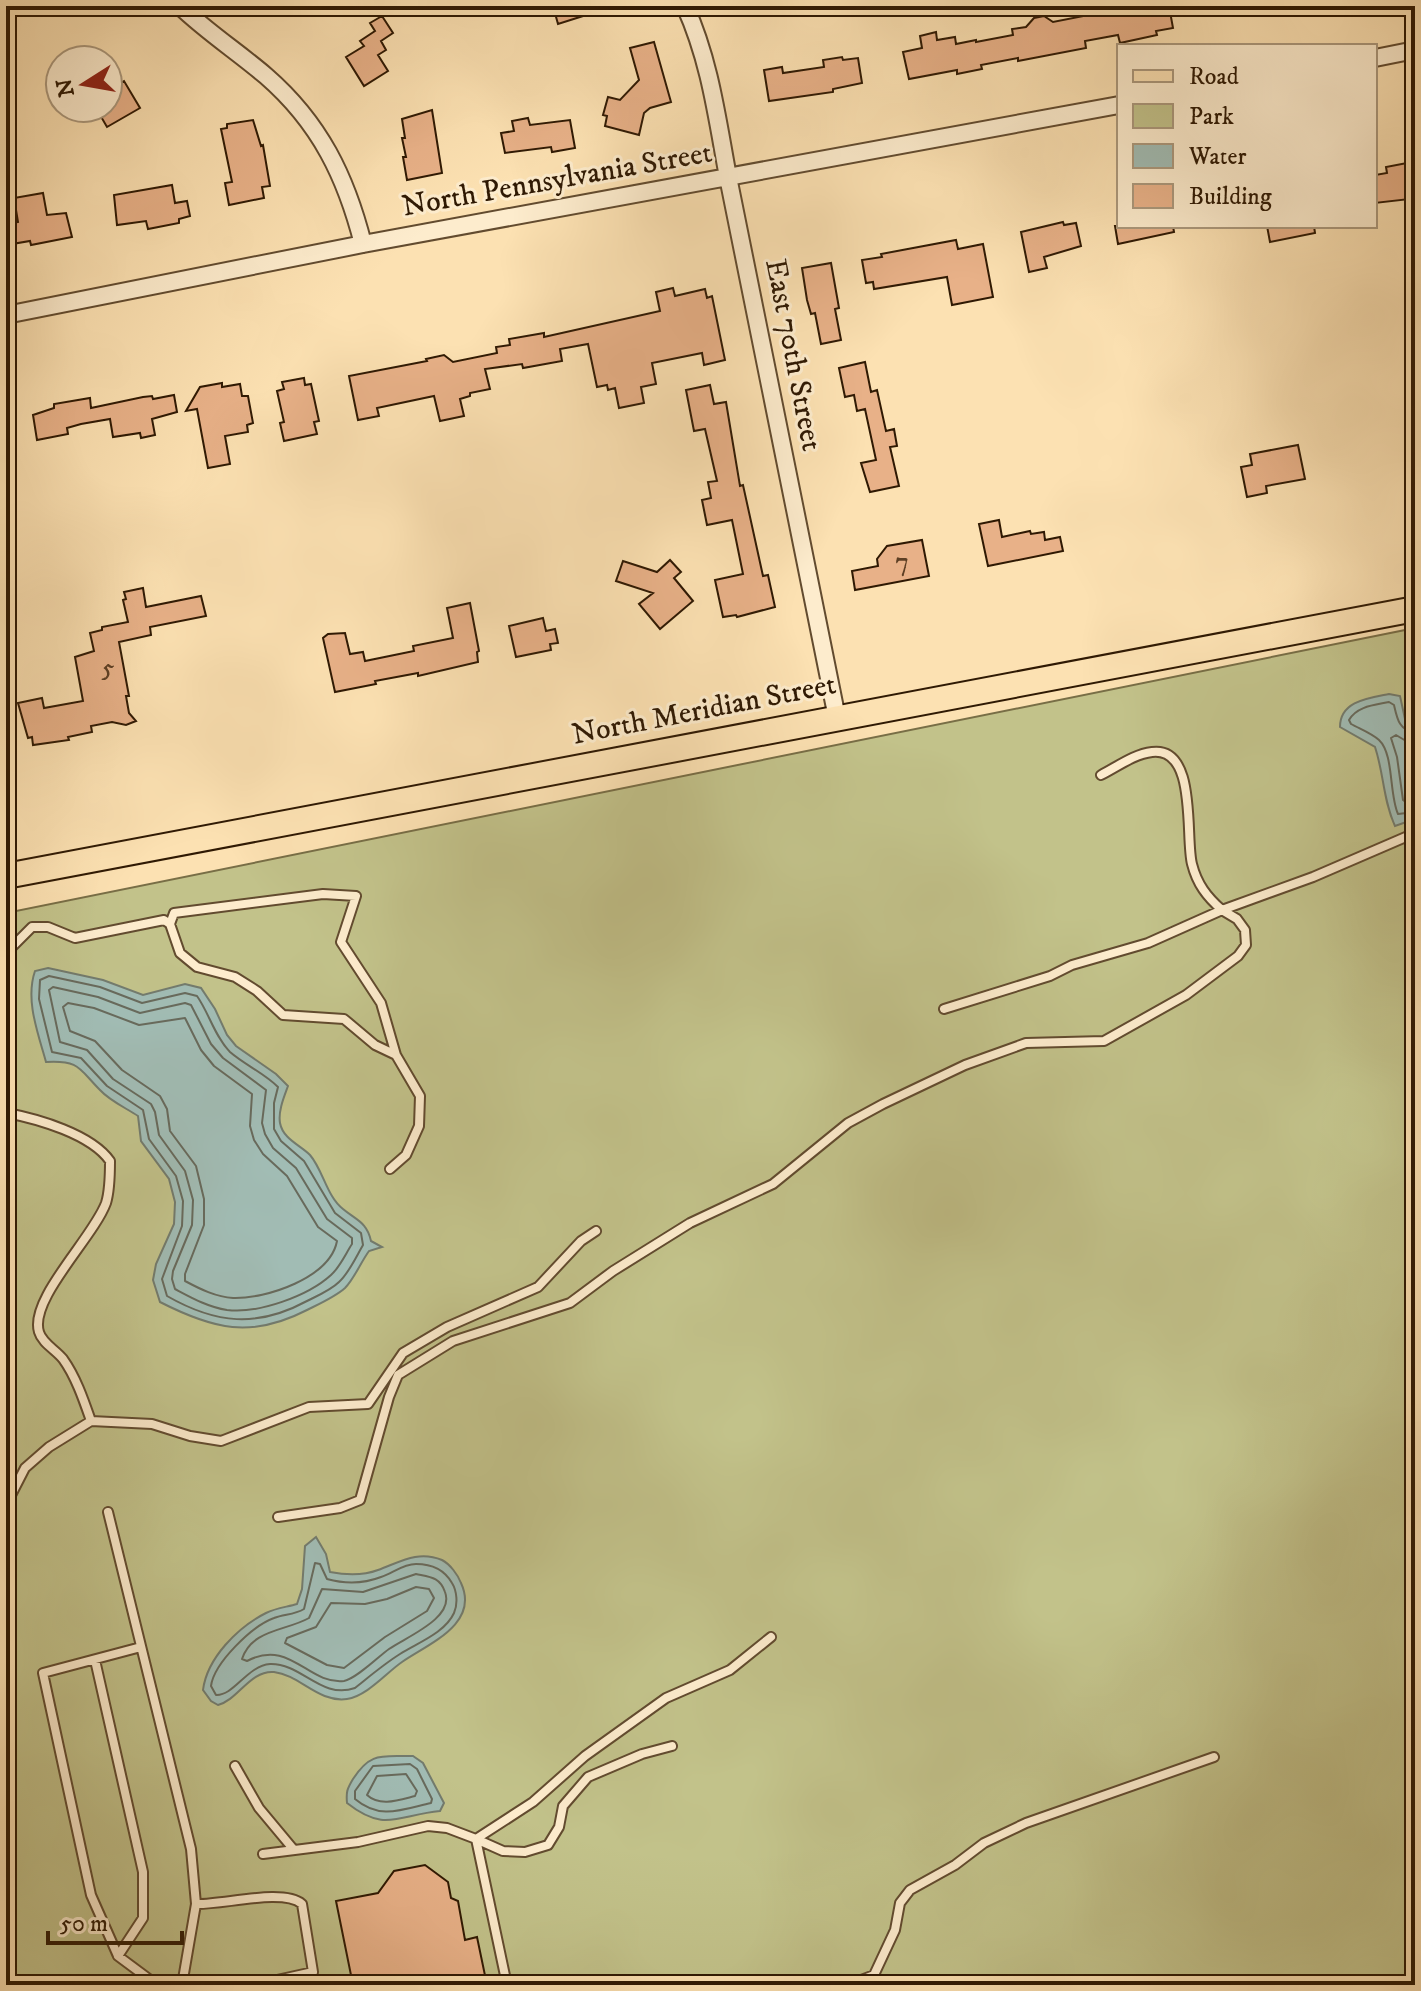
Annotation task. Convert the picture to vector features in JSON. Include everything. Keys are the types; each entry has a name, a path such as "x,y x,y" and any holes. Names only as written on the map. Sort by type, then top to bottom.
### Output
{"main road":[{"name":"North Meridian Street","path":"6,876 1415,609"}],"street":[{"path":"180,6 265,75 307,119 340,171 352,201 363,244"},
{"name":"East 70th Street","path":"685,6 714,92 728,177 837,718"},
{"path":"1377,58 1415,50"},
{"name":"North Pennsylvania Street","path":"6,315 363,244 1117,105"}],"lane":[{"path":"278,1517 340,1508 360,1500 398,1375 453,1341 570,1303 613,1271 690,1223 773,1184 848,1123 883,1104 965,1065 1026,1043 1104,1041 1186,995 1238,956 1246,945 1245,930 1237,919 1206,896 1191,862 1186,785 1173,758 1164,752 1151,752 1101,775"},
{"path":"944,1009 1050,976 1072,965 1148,943 1415,833"},
{"path":"170,924 174,913 323,894 356,896 341,942 381,1003 396,1055 420,1096 419,1126 406,1155 390,1169"},
{"path":"6,953 32,927 48,927 75,938 164,920 170,924 180,953 197,967 235,977 257,991 283,1015 344,1019 375,1045 396,1055"},
{"path":"6,1078 7,1113 47,1123 67,1132 102,1149 110,1161 106,1203 49,1292 37,1317 39,1335 64,1360 91,1421"},
{"path":"6,1505 25,1468 49,1447 91,1421 152,1424 190,1436 221,1441 309,1407 368,1404 403,1353 447,1327 538,1287 581,1241 596,1231"},
{"path":"108,1512 191,1849 196,1904 182,1985"},
{"path":"476,1839 533,1802 585,1756 666,1698 730,1670 771,1637"},
{"path":"141,1647 43,1673 91,1895 118,1956 157,1985"},
{"path":"95,1660 143,1872 143,1918 118,1956"},
{"path":"263,1854 358,1842 428,1826 447,1828 503,1851 525,1852 548,1845 559,1827 563,1806 588,1777 642,1754 672,1746"},
{"path":"848,1985 874,1975 895,1930 900,1903 910,1890 955,1865 984,1843 1026,1823 1214,1757"},
{"path":"235,1766 259,1808 294,1850"},
{"path":"476,1839 507,1985"},
{"path":"196,1904 215,1905 288,1897 302,1904 313,1972 255,1985"}],"green space":[{"path":"1415,628 1415,1985 6,1985 6,913"}],"water":[{"path":"1389,694 1400,696 1405,719 1415,726 1415,819 1395,826 1375,747 1340,727 1341,718 1350,706"},
{"path":"48,968 103,980 143,995 185,984 201,988 236,1046 288,1086 280,1114 282,1129 288,1138 310,1155 338,1204 364,1225 371,1241 382,1247 369,1251 345,1288 287,1319 250,1327 232,1327 197,1319 160,1302 153,1280 156,1264 174,1224 175,1202 169,1179 141,1141 138,1116 108,1098 78,1067 46,1062 31,993 35,971"},
{"path":"316,1537 326,1554 330,1572 366,1573 425,1556 442,1560 458,1577 465,1597 458,1621 437,1640 354,1697 327,1697 274,1672 251,1680 225,1702 218,1705 211,1701 203,1690 217,1655 255,1619 270,1611 297,1604 302,1589 305,1546"},
{"path":"413,1756 423,1763 444,1803 440,1811 382,1820 360,1812 347,1803 349,1785 366,1764 378,1757"}],"building":[{"path":"553,6 601,6 602,10 558,24"},
{"path":"1103,6 1127,6 1128,11 1169,6 1173,28 1120,43 1118,35 1085,41 1086,48 981,65 982,69 957,74 957,70 909,79 903,52 922,48 920,36 936,32 937,40 955,37 956,44 976,42 1013,35 1012,29 1026,27 1034,18 1044,16 1053,22 1104,12"},
{"path":"382,16 393,33 381,41 386,50 378,55 388,71 364,86 346,57 364,46 360,41 375,31 370,23"},
{"path":"654,42 671,102 644,113 639,135 605,126 607,116 603,115 608,97 620,100 639,80 630,48"},
{"path":"842,57 843,60 858,58 862,83 833,89 833,92 769,101 764,70 782,67 783,73 824,67 823,60"},
{"path":"124,81 140,108 124,117"},
{"path":"432,110 442,173 407,180 402,119"},
{"path":"528,118 530,125 570,120 575,148 552,152 551,147 505,153 501,133 514,131 512,121"},
{"path":"253,120 263,145 270,186 262,187 264,198 229,205 225,183 232,182 221,129 227,128 227,124"},
{"path":"1415,163 1415,190 1408,192 1410,199 1377,203 1377,175 1387,173 1386,167"},
{"path":"172,185 175,203 187,201 190,216 179,219 179,223 148,229 146,221 117,225 114,195"},
{"path":"43,193 47,215 66,213 72,237 31,245 30,241 12,244 8,224 18,222 14,198"},
{"path":"1063,222 1064,225 1076,223 1081,246 1044,257 1047,268 1029,272 1021,232"},
{"path":"1115,226 1173,228 1174,232 1118,244"},
{"path":"1267,228 1314,228 1315,233 1270,242"},
{"path":"956,240 958,249 983,244 993,297 952,305 947,277 874,289 873,282 866,283 862,260"},
{"path":"831,263 841,340 821,344 815,313 811,314 807,300 802,268"},
{"path":"673,288 675,296 705,289 707,298 712,296 725,360 704,365 702,353 652,363 656,384 641,387 644,403 619,408 615,388 608,390 607,385 597,387 588,344 560,349 562,361 523,368 522,364 485,369 490,389 470,393 470,396 460,399 464,416 440,421 434,396 377,408 379,416 358,420 349,376 444,355 453,362 497,353 496,347 510,345 509,339 544,333 544,337 660,311 656,292"},
{"path":"865,362 871,392 877,390 886,431 894,429 897,446 890,447 899,486 870,492 861,463 876,460 865,409 857,411 854,395 845,397 839,368"},
{"path":"304,378 305,385 311,384 319,421 314,422 317,434 284,441 280,423 284,422 277,391 284,389 282,382"},
{"path":"222,383 222,387 240,384 242,396 248,396 253,423 247,425 248,432 225,436 230,464 208,468 197,409 186,411 200,387"},
{"path":"710,385 714,404 726,402 740,486 743,485 763,576 768,575 775,607 737,617 723,617 715,580 743,574 732,520 707,525 702,500 711,498 708,482 717,481 705,429 694,431 686,390"},
{"path":"174,395 177,412 152,419 155,435 141,438 140,433 113,437 110,419 67,428 68,434 37,440 33,415 54,408 54,404 90,398 91,408 143,397 152,396 153,399"},
{"path":"1298,445 1305,479 1266,486 1267,493 1247,497 1241,467 1252,465 1250,454"},
{"path":"999,520 1002,537 1030,531 1031,534 1044,532 1045,540 1060,537 1063,551 988,566 979,524"},
{"path":"922,540 929,576 855,590 852,571 878,566 877,559 887,546"},
{"path":"670,560 681,572 674,578 693,601 660,629 639,604 653,593 616,581 623,561 657,572"},
{"path":"143,588 146,607 201,596 206,616 150,627 151,635 119,642 129,713 136,721 126,725 112,722 91,726 92,732 68,737 69,740 33,745 18,703 42,698 44,708 83,701 75,657 94,651 90,633 102,630 102,627 128,622 124,592"},
{"path":"470,603 479,651 478,662 418,676 418,673 375,681 376,684 335,692 323,638 328,634 345,633 350,654 363,652 365,661 414,651 413,646 453,638 447,608"},
{"path":"543,618 546,631 555,629 558,643 550,644 551,650 516,657 509,626"},
{"path":"425,1865 448,1882 451,1898 458,1901 465,1940 477,1937 487,1985 353,1985 336,1901 378,1893 394,1871"}]}
